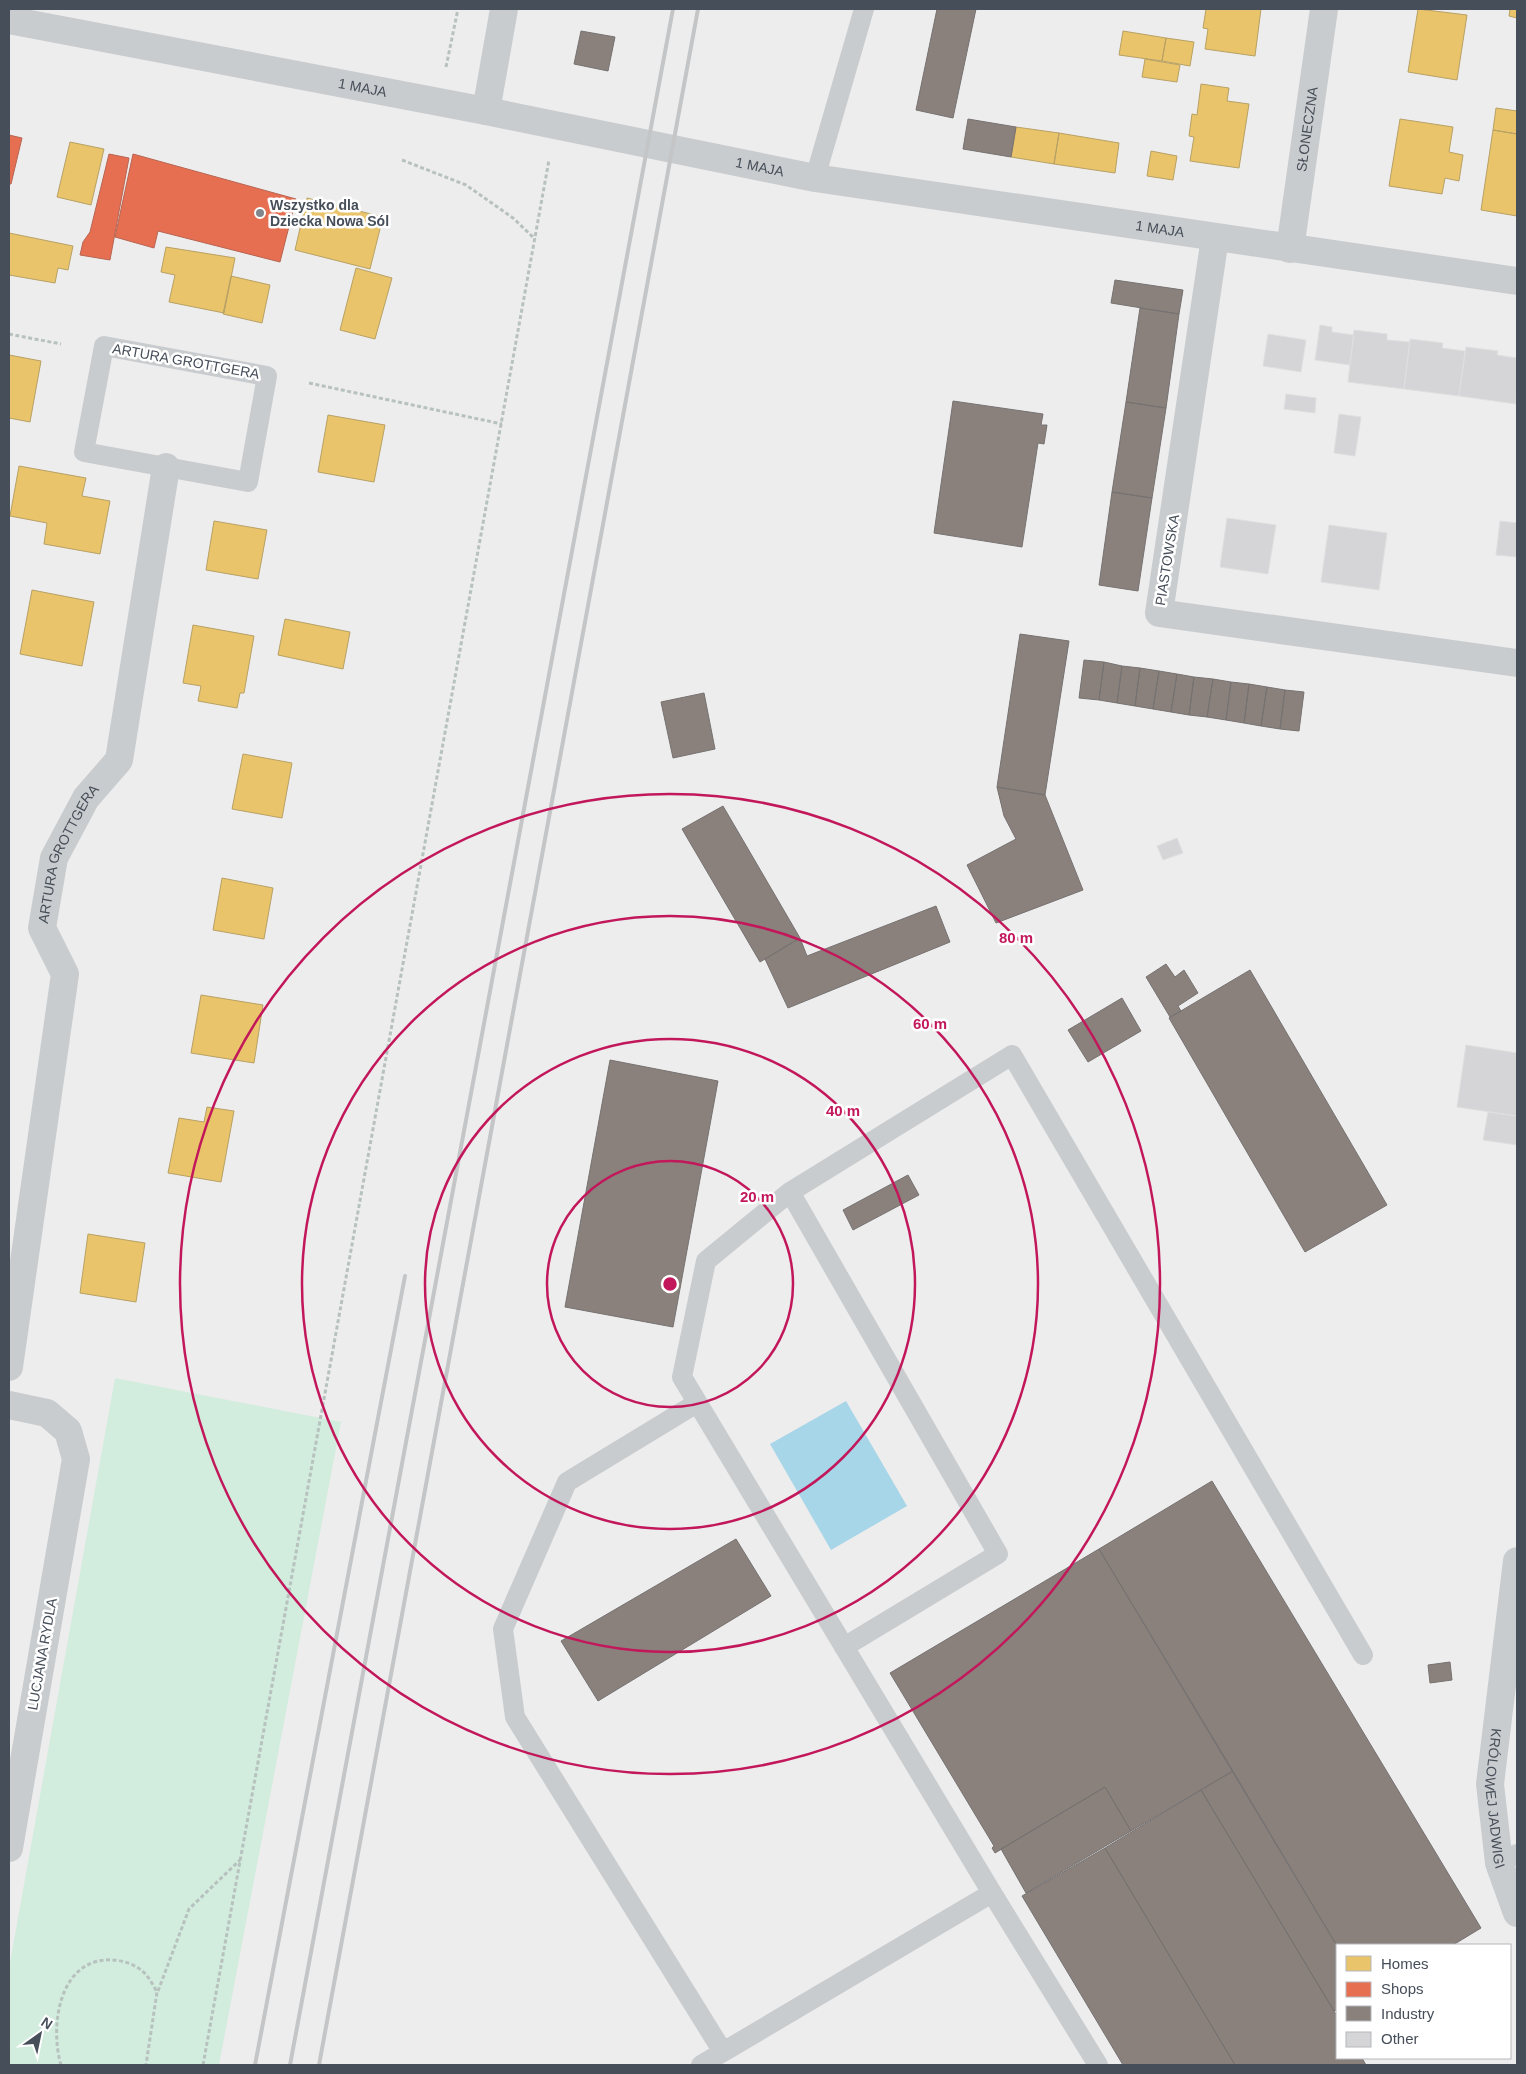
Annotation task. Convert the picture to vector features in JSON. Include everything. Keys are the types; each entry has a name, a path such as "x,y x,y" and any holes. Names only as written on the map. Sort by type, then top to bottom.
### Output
{"street":[{"path":"486,111 504,9"},
{"name":"SŁONECZNA","path":"1290,249 1324,9"},
{"name":"1 MAJA","path":"9,20 486,111 815,178 1517,282"},
{"name":"PIASTOWSKA","path":"1215,238 1159,613 1517,663"},
{"name":"ARTURA GROTTGERA","path":"9,1367 65,974 42,928 54,858 86,798 118,760 166,467"},
{"name":"LUCJANA RYDLA","path":"9,1405 47,1412 68,1431 76,1459 9,1848"},
{"name":"KRÓLOWEJ JADWIGI","path":"1517,1569 1490,1784 1508,1859 1517,1913"}],"lane":[{"path":"815,178 864,9"},
{"name":"ARTURA GROTTGERA","path":"104,346 268,376 248,482 166,467 84,452 104,346"},
{"path":"1098,2065 992,1893 682,1377 706,1261 790,1192 1012,1055 1363,1655"},
{"path":"790,1192 998,1554 844,1647"},
{"path":"697,1402 567,1482 503,1629 515,1717 723,2052"},
{"path":"701,2065 992,1893"}],"path":[{"path":"445,70 458,9"},
{"path":"203,2065 550,159"},
{"path":"402,160 466,185 513,218 535,240"},
{"path":"9,334 62,344"},
{"path":"309,383 502,424"},
{"path":"146,2065 157,1992 189,1909 240,1860"},
{"path":"62,2065 56,2048 56,2020 67,1984 91,1962 117,1959 142,1970 157,1992"}],"green space":[{"path":"115,1378 341,1422 219,2065 9,2065 9,1968"}],"water":[{"path":"846,1401 907,1506 831,1550 770,1444"}],"building: Homes":[{"path":"1206,9 1261,9 1255,56 1205,49 1208,29 1203,28"},
{"path":"1418,9 1467,15 1457,80 1408,72"},
{"path":"1510,9 1517,9 1517,18 1509,16"},
{"path":"1123,31 1166,38 1162,61 1119,55"},
{"path":"1166,38 1194,42 1190,66 1162,61"},
{"path":"1145,59 1180,65 1177,82 1142,77"},
{"path":"1201,84 1229,88 1227,101 1249,104 1239,168 1190,161 1194,137 1189,136 1192,114 1197,115"},
{"path":"1496,108 1517,111 1517,134 1493,130"},
{"path":"1400,119 1453,127 1449,152 1463,155 1459,181 1445,178 1442,194 1389,186"},
{"path":"1016,127 1059,133 1054,164 1011,157"},
{"path":"1493,130 1517,134 1517,216 1481,210"},
{"path":"1059,133 1119,143 1115,173 1054,164"},
{"path":"70,142 104,149 91,205 57,197"},
{"path":"1151,151 1177,156 1173,180 1147,176"},
{"path":"307,198 383,217 370,269 295,250"},
{"path":"9,233 73,246 68,270 58,268 55,283 9,275"},
{"path":"166,247 235,258 224,313 169,302 175,275 161,272"},
{"path":"356,268 392,278 375,339 340,330"},
{"path":"231,276 270,285 262,323 223,314"},
{"path":"9,355 41,361 30,422 9,418"},
{"path":"328,415 385,425 374,482 318,472"},
{"path":"19,466 86,478 82,496 110,501 100,554 44,544 47,523 10,516"},
{"path":"214,521 267,530 258,579 206,570"},
{"path":"32,590 94,602 82,666 20,654"},
{"path":"285,619 350,632 343,669 278,655"},
{"path":"193,625 254,636 244,693 240,693 237,708 198,701 201,686 183,683"},
{"path":"243,754 292,763 282,818 232,809"},
{"path":"222,878 273,888 264,939 213,930"},
{"path":"201,995 263,1005 254,1063 191,1053"},
{"path":"207,1107 234,1111 221,1182 168,1173 179,1118 204,1122"},
{"path":"88,1234 145,1243 136,1302 80,1293"}],"building: Shops":[{"path":"9,135 22,138 11,184 9,184"},
{"path":"109,154 129,158 110,260 80,255 83,242 90,232"},
{"path":"133,154 296,199 280,262 158,231 154,248 115,237"}],"building: Industry":[{"path":"937,9 976,9 953,118 916,110"},
{"path":"581,31 615,37 608,71 574,64"},
{"path":"968,119 1016,127 1011,157 963,149"},
{"path":"1115,280 1183,290 1179,314 1111,303"},
{"path":"1140,308 1179,314 1166,408 1126,402"},
{"path":"953,401 1043,414 1041,425 1047,425 1044,444 1038,443 1022,547 934,533"},
{"path":"1126,402 1166,408 1152,498 1112,492"},
{"path":"1112,492 1152,498 1138,591 1099,585"},
{"path":"1020,634 1069,641 1045,795 997,787"},
{"path":"1084,660 1104,662 1099,700 1079,698"},
{"path":"1104,662 1122,666 1117,703 1099,700"},
{"path":"1122,666 1140,668 1135,706 1117,703"},
{"path":"1140,668 1159,671 1153,709 1135,706"},
{"path":"1159,671 1177,674 1171,712 1153,709"},
{"path":"1177,674 1194,677 1189,715 1171,712"},
{"path":"1194,677 1213,679 1207,717 1189,715"},
{"path":"1213,679 1231,682 1226,720 1207,717"},
{"path":"1231,682 1249,684 1244,723 1226,720"},
{"path":"1249,684 1267,687 1261,726 1244,723"},
{"path":"1267,687 1285,690 1280,729 1261,726"},
{"path":"1285,690 1304,692 1299,731 1280,729"},
{"path":"704,693 715,749 673,758 661,702"},
{"path":"997,787 1045,795 1083,890 996,923 967,865 1016,839 1004,816"},
{"path":"723,806 800,938 760,962 682,829"},
{"path":"936,906 950,942 788,1008 765,959 800,938 807,956"},
{"path":"1166,964 1175,977 1184,970 1198,993 1178,1006 1181,1011 1170,1017 1146,977"},
{"path":"1250,970 1387,1205 1305,1252 1169,1018"},
{"path":"1122,998 1141,1031 1088,1062 1068,1030"},
{"path":"610,1060 718,1081 673,1327 565,1307"},
{"path":"908,1175 919,1195 853,1230 843,1210"},
{"path":"1212,1481 1481,1928 1455,1944 1336,1944 1099,1549"},
{"path":"736,1539 771,1596 598,1701 561,1641"},
{"path":"1099,1549 1233,1771 1131,1831 1105,1787 995,1853 992,1848 994,1846 890,1673"},
{"path":"1450,1662 1452,1680 1430,1683 1428,1665"},
{"path":"1233,1771 1336,1944 1336,2010 1334,2011 1201,1790"},
{"path":"1105,1787 1131,1831 1026,1893 1001,1849"},
{"path":"1201,1790 1336,2014 1336,2059 1363,2059 1366,2065 1235,2065 1105,1848"},
{"path":"1105,1848 1235,2065 1123,2065 1022,1896"}],"building: Other":[{"path":"1320,325 1332,327 1332,332 1354,335 1350,365 1315,360"},
{"path":"1354,330 1387,334 1387,340 1410,342 1404,389 1348,382"},
{"path":"1268,334 1306,340 1301,372 1263,366"},
{"path":"1410,339 1443,343 1442,348 1465,351 1459,396 1404,389"},
{"path":"1466,347 1498,351 1497,355 1517,358 1516,404 1459,396"},
{"path":"1286,394 1316,398 1315,413 1284,409"},
{"path":"1339,414 1361,417 1355,456 1334,453"},
{"path":"1227,518 1276,525 1268,574 1220,567"},
{"path":"1500,521 1517,523 1517,557 1496,555"},
{"path":"1329,525 1387,533 1379,590 1321,582"},
{"path":"1177,838 1183,853 1163,860 1157,846"},
{"path":"1466,1045 1517,1053 1517,1116 1457,1107"},
{"path":"1488,1112 1517,1116 1517,1145 1483,1140"}],"railway":[{"path":"290,2065 673,9"},
{"path":"319,2065 698,9"},
{"path":"255,2065 405,1276"}],"place":[{"name":"Wszystko dla Dziecka Nowa Sól","path":"260,213"}]}
